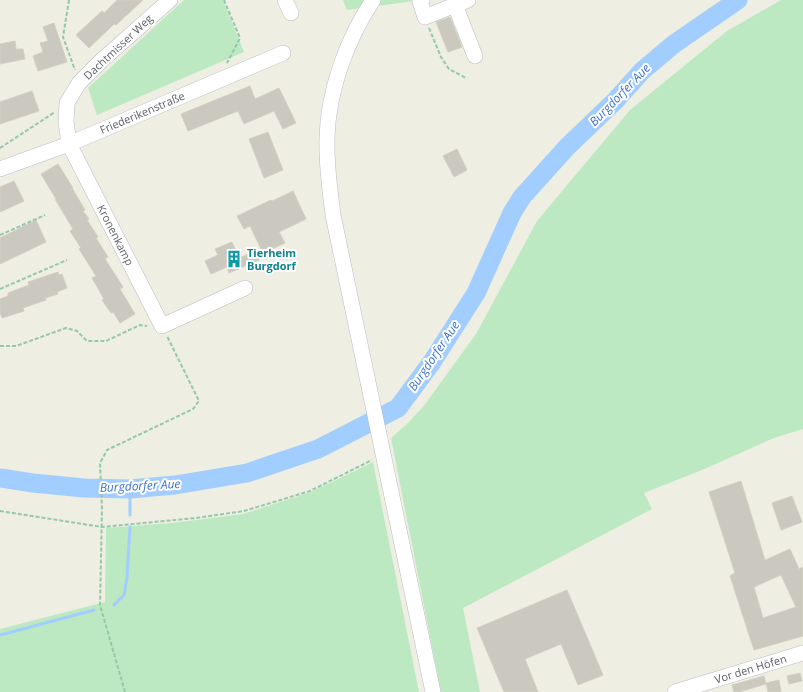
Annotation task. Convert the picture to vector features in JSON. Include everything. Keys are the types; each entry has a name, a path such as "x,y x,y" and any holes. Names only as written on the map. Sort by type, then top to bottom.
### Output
{"street":[{"name":"Dachtmisser Weg","path":"69,144 66,121 67,103 79,83 102,60 170,0"},
{"path":"373,0 362,17 347,49 338,74 330,109 327,138 329,178 333,215 433,692"},
{"path":"422,0 420,1 425,17 462,3 475,56"},
{"name":"Friederikenstraße","path":"0,169 69,144 283,53"},
{"name":"Kronenkamp","path":"69,144 162,326"},
{"path":"162,326 245,288"},
{"name":"Vor den Höfen","path":"675,692 803,653"}],"path":[{"path":"69,0 63,37 79,83"},
{"path":"218,80 240,38 224,0"},
{"path":"425,17 441,57 449,69 466,78"},
{"path":"0,148 67,103"},
{"path":"0,235 45,215"},
{"path":"0,289 66,260"},
{"path":"0,346 16,346 66,328 77,331 87,342 106,342 140,325 162,326 199,401 193,409 107,450 100,462 102,509 100,605 125,692"},
{"path":"0,511 102,527 196,518 244,511 310,491 375,458"}],"green space":[{"path":"184,0 223,0 244,52 97,115 88,88"},
{"path":"343,0 422,0 347,10"},
{"path":"781,0 803,0 803,429 774,438 702,470 644,493 652,509 463,608 480,692 441,692 391,438 423,407 476,334 537,221 630,110 727,31"},
{"path":"373,462 419,692 0,692 0,629 105,602 106,528 172,523 243,514 311,492"}],"building":[{"path":"117,0 143,0 116,25 114,24 89,48 76,35 102,11 104,13"},
{"path":"450,17 462,47 448,52 436,22"},
{"path":"54,23 67,62 38,71 33,56 43,52 40,43 48,41 43,27"},
{"path":"15,41 16,49 23,49 25,59 0,64 0,44"},
{"path":"250,86 255,99 279,88 296,123 283,129 274,111 244,124 238,111 188,131 181,114"},
{"path":"32,91 39,111 0,124 0,102"},
{"path":"268,132 283,170 264,178 249,139"},
{"path":"457,149 467,170 454,177 443,156"},
{"path":"58,164 85,210 83,211 89,219 87,220 108,257 105,259 123,287 120,289 135,314 120,323 113,312 111,313 102,300 104,299 92,278 96,276 79,249 81,248 70,231 73,229 41,174"},
{"path":"14,181 24,201 0,212 0,187"},
{"path":"293,191 306,219 279,232 285,243 263,253 250,226 244,229 237,216"},
{"path":"36,220 46,242 0,264 0,238"},
{"name":"Tierheim Burgdorf","path":"232,242 239,258 255,251 259,260 229,273 227,267 211,274 205,261 218,255 215,249"},
{"path":"58,272 59,275 62,274 67,288 57,292 58,294 45,298 46,300 23,308 24,311 2,318 0,312 0,299 8,296 8,293 29,285 28,282"},
{"path":"741,481 765,560 790,549 799,569 803,567 803,636 754,650 730,576 735,573 709,492","holes":["781,575 796,607 763,618 754,587"]},
{"path":"792,496 802,522 781,530 772,503"},
{"path":"567,590 603,675 578,685 561,644 525,659 538,692 504,692 477,628"},
{"path":"800,673 802,681 789,684 787,676"},
{"path":"764,676 766,684 739,692 734,692 732,685"},
{"path":"779,680 781,692 768,692 766,683"}],"waterway":[{"name":"Burgdorfer Aue","path":"725,0 730,5"},
{"name":"Burgdorfer Aue","path":"0,478 84,488 130,489 175,485 247,473 318,449 398,408 432,362 476,293 512,213 522,197 567,147 615,101 642,71 674,44 738,0"},
{"path":"130,489 130,515"},
{"path":"114,605 124,595 127,578 130,527"},
{"path":"0,635 94,610"}],"place":[{"name":"Tierheim Burgdorf","path":"234,259"}]}
